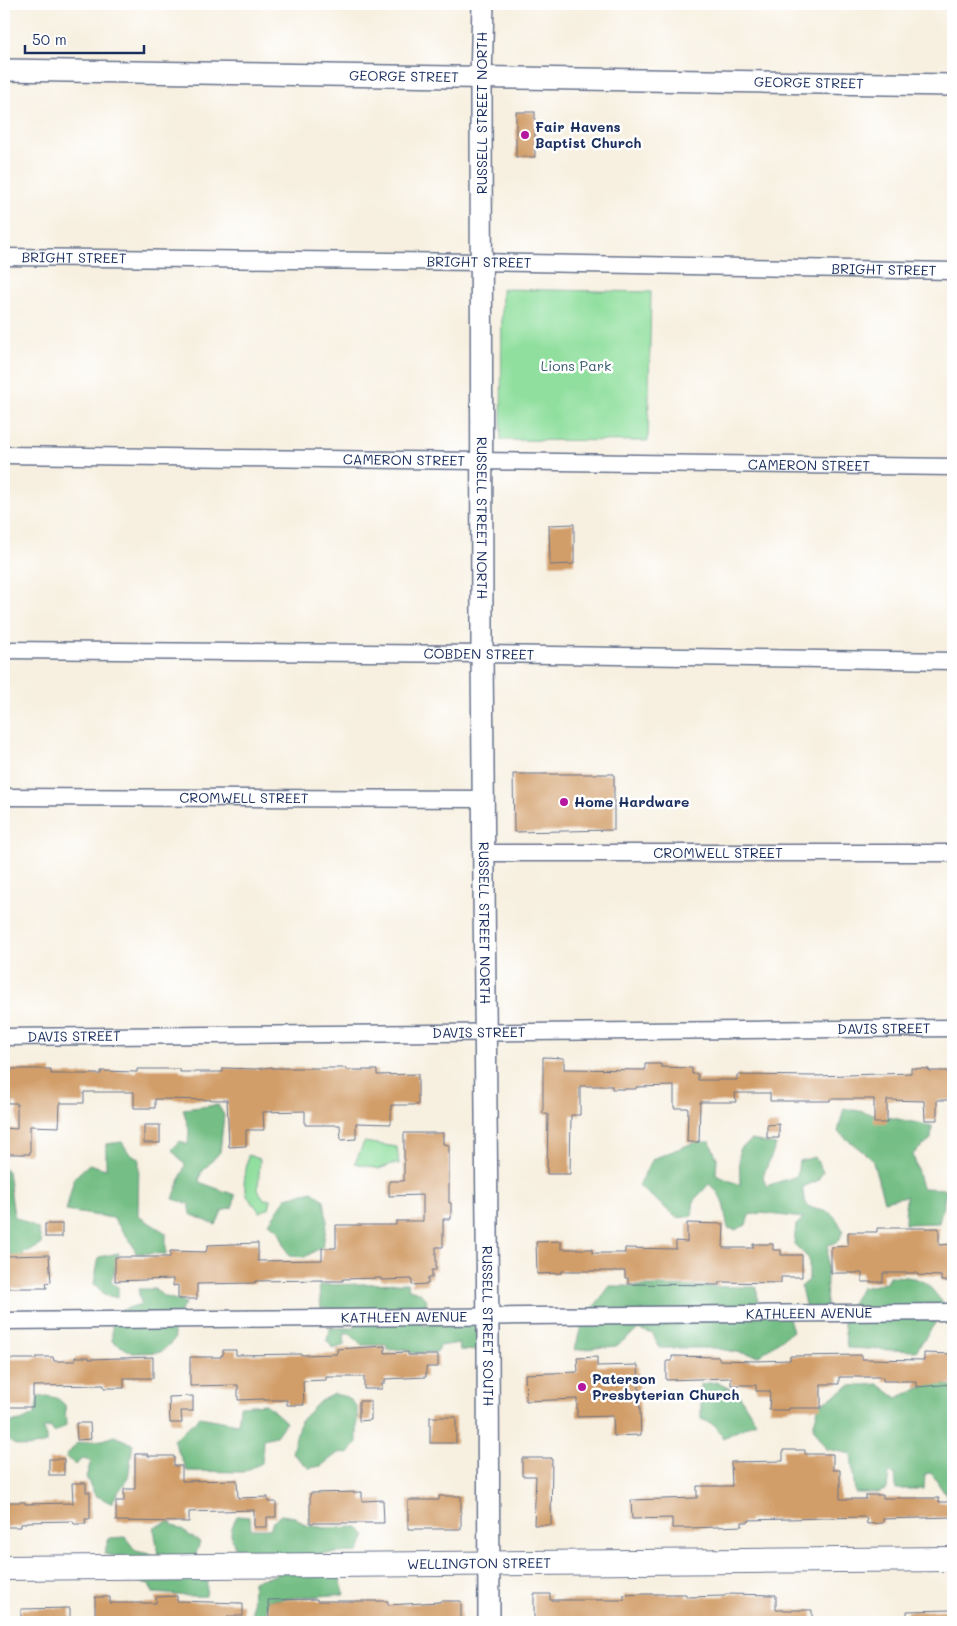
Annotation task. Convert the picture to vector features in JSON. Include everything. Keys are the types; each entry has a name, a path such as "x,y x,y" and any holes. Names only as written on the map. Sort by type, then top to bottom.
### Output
{"main road":[{"name":"WELLINGTON STREET","path":"4,1568 953,1559"}],"street":[{"name":"RUSSELL STREET NORTH","path":"483,4 481,262 485,1031"},
{"name":"GEORGE STREET","path":"4,70 953,86"},
{"name":"BRIGHT STREET","path":"4,257 481,262 953,271"},
{"name":"CAMERON STREET","path":"4,455 953,468"},
{"name":"COBDEN STREET","path":"4,650 482,654 953,661"},
{"name":"CROMWELL STREET","path":"4,797 483,798"},
{"name":"CROMWELL STREET","path":"483,853 953,853"},
{"name":"DAVIS STREET","path":"4,1037 953,1028"},
{"name":"RUSSELL STREET SOUTH","path":"485,1031 489,1622"},
{"name":"KATHLEEN AVENUE","path":"4,1321 953,1312"}],"green space":[{"name":"Lions Park","path":"502,289 651,292 648,441 501,440"},
{"path":"218,1105 224,1115 220,1152 201,1173 199,1182 235,1195 233,1207 222,1211 216,1225 190,1214 190,1204 173,1199 185,1165 172,1150 180,1141 188,1145 189,1130 183,1109"},
{"path":"844,1108 932,1126 931,1139 913,1154 922,1188 947,1189 939,1223 905,1224 906,1196 884,1201 872,1159 838,1132"},
{"path":"752,1140 776,1145 763,1176 766,1186 797,1176 799,1161 815,1157 823,1172 817,1181 803,1187 806,1203 814,1209 834,1216 843,1230 839,1241 828,1245 826,1309 806,1309 801,1287 809,1280 809,1259 794,1244 796,1225 803,1218 761,1213 749,1215 746,1225 735,1230 728,1228 721,1199 709,1184 694,1200 692,1216 677,1218 638,1185 653,1159 695,1142 710,1142 717,1158 716,1175 740,1185 739,1149"},
{"path":"122,1142 129,1153 139,1158 138,1216 166,1233 166,1254 136,1253 132,1243 113,1218 66,1211 74,1178 89,1164 106,1169 106,1144"},
{"path":"364,1142 397,1147 399,1164 392,1164 379,1169 355,1163"},
{"path":"248,1155 260,1159 258,1190 264,1199 271,1200 269,1208 260,1212 247,1196 244,1183"},
{"path":"4,1169 8,1171 14,1216 38,1229 42,1244 23,1254 24,1261 13,1260 11,1254 4,1252"},
{"path":"312,1191 324,1200 327,1222 323,1246 305,1257 289,1256 278,1229 269,1223 286,1198"},
{"path":"119,1253 111,1282 118,1287 118,1298 105,1295 94,1284 99,1257"},
{"path":"889,1276 910,1277 923,1282 946,1307 916,1351 847,1348 843,1318 861,1288 886,1283"},
{"path":"407,1283 409,1289 419,1292 427,1300 420,1324 427,1326 432,1310 455,1310 481,1330 481,1351 460,1350 459,1343 440,1346 437,1352 411,1353 408,1349 387,1350 387,1345 361,1345 350,1334 344,1334 345,1345 333,1349 327,1340 330,1328 356,1328 355,1310 321,1308 319,1285"},
{"path":"610,1286 757,1287 758,1307 789,1318 793,1331 759,1356 714,1348 659,1348 653,1334 639,1329 616,1346 575,1350 582,1322"},
{"path":"138,1289 156,1289 163,1296 186,1303 172,1323 175,1339 161,1352 133,1353 112,1341 112,1321 122,1310 141,1304"},
{"path":"716,1382 738,1393 756,1422 723,1438 715,1425 701,1419 701,1384"},
{"path":"931,1383 953,1386 953,1498 948,1498 931,1473 925,1474 924,1489 896,1489 895,1474 889,1473 887,1489 878,1493 855,1493 851,1454 827,1449 813,1427 819,1405 850,1386 878,1384 897,1398"},
{"path":"334,1394 347,1397 357,1407 357,1442 349,1454 338,1453 321,1466 309,1468 292,1453 300,1421 320,1401"},
{"path":"38,1397 57,1398 65,1405 66,1425 55,1433 50,1427 43,1429 46,1435 46,1443 34,1446 19,1446 4,1437 4,1423 21,1421 35,1414"},
{"path":"266,1404 286,1422 276,1436 263,1439 262,1463 243,1472 187,1471 173,1440 200,1417 238,1424 240,1406"},
{"path":"114,1436 133,1444 128,1478 111,1503 95,1495 86,1477 91,1461 82,1459 75,1465 66,1456 77,1443 102,1440"},
{"path":"281,1515 295,1517 305,1525 326,1528 358,1527 366,1536 358,1552 313,1554 337,1571 344,1594 268,1600 265,1622 252,1617 253,1581 276,1575 278,1562 238,1553 231,1531 237,1516 250,1517 251,1529 270,1529 273,1521"},
{"path":"169,1522 200,1542 195,1557 208,1571 206,1596 153,1593 149,1584 132,1580 132,1560 104,1554 109,1538 125,1537 136,1551 158,1556 154,1527"}],"building":[{"name":"Fair Havens Baptist Church","path":"516,112 535,112 535,157 516,157"},
{"path":"574,524 574,564 550,565 549,525"},
{"name":"Home Hardware","path":"513,774 614,774 614,830 514,832"},
{"path":"543,1057 564,1058 564,1069 645,1070 645,1064 661,1064 661,1067 692,1068 692,1074 698,1074 698,1080 737,1080 737,1075 815,1076 911,1073 911,1068 929,1069 929,1071 953,1071 953,1100 937,1100 937,1120 925,1120 924,1101 887,1100 887,1123 874,1123 874,1099 770,1101 770,1093 735,1093 736,1102 700,1102 699,1142 687,1142 688,1108 674,1108 674,1086 612,1089 612,1086 580,1086 580,1115 571,1115 570,1174 547,1174 548,1114 543,1114"},
{"path":"272,1067 377,1070 377,1075 418,1074 418,1105 391,1105 391,1124 356,1123 356,1139 341,1140 340,1125 305,1125 305,1111 263,1112 264,1130 246,1130 246,1146 229,1147 227,1100 155,1099 155,1108 134,1108 134,1092 84,1092 84,1103 60,1103 59,1127 30,1126 30,1154 4,1154 4,1128 17,1129 17,1103 8,1103 8,1069 51,1069 51,1074 101,1074 101,1071 137,1072 137,1069 223,1072 223,1068 255,1069"},
{"path":"779,1124 779,1138 767,1138 767,1125"},
{"path":"144,1125 160,1125 160,1143 144,1143"},
{"path":"404,1133 443,1133 443,1144 449,1145 449,1203 451,1203 451,1219 443,1219 443,1247 436,1247 436,1270 432,1270 432,1278 428,1278 428,1284 412,1285 412,1279 381,1280 381,1278 343,1279 343,1281 255,1281 255,1283 197,1284 197,1299 178,1299 178,1285 173,1286 173,1279 115,1281 115,1257 170,1257 170,1251 206,1252 208,1245 258,1243 258,1261 322,1260 322,1248 336,1248 336,1225 396,1225 396,1221 423,1221 423,1195 389,1196 389,1181 404,1181"},
{"path":"687,1223 724,1224 723,1248 753,1248 753,1244 773,1244 773,1250 781,1250 781,1255 802,1255 802,1277 781,1277 781,1283 719,1282 719,1285 628,1284 628,1278 625,1278 625,1271 562,1271 562,1273 537,1274 536,1242 561,1241 561,1249 592,1249 592,1253 625,1253 625,1248 676,1249 676,1241 687,1242"},
{"path":"45,1224 62,1224 62,1237 45,1237"},
{"path":"877,1228 939,1228 939,1245 953,1244 953,1281 941,1281 941,1276 917,1275 917,1273 883,1273 883,1282 862,1282 862,1273 831,1273 831,1247 848,1246 848,1232 877,1232"},
{"path":"49,1255 51,1282 46,1283 47,1288 4,1288 4,1256"},
{"path":"385,1346 385,1353 408,1352 408,1355 438,1355 438,1367 426,1367 426,1377 385,1379 385,1383 382,1383 382,1389 364,1389 364,1377 326,1377 326,1380 303,1381 304,1405 287,1405 287,1400 238,1400 238,1385 190,1386 190,1357 221,1357 223,1350 236,1350 236,1355 302,1355 337,1354 337,1349"},
{"path":"924,1353 953,1354 953,1384 916,1387 916,1381 883,1381 883,1377 839,1377 839,1384 821,1384 821,1408 769,1410 770,1391 756,1391 756,1385 731,1385 731,1378 666,1380 666,1362 672,1361 672,1356 719,1357 719,1360 756,1361 790,1360 790,1356 862,1355 862,1359 924,1360"},
{"path":"36,1357 53,1357 54,1361 75,1361 75,1357 89,1357 89,1359 153,1357 153,1378 124,1378 124,1388 104,1388 104,1385 33,1386 33,1407 4,1407 6,1359 36,1359"},
{"name":"Paterson Presbyterian Church","path":"597,1357 597,1366 638,1365 641,1435 614,1436 613,1416 577,1417 577,1399 526,1401 525,1374 578,1372 577,1358"},
{"path":"193,1396 193,1411 181,1411 182,1423 170,1423 169,1397"},
{"path":"359,1401 371,1401 371,1420 359,1421"},
{"path":"430,1417 456,1417 456,1443 430,1443"},
{"path":"76,1423 90,1423 91,1439 77,1440"},
{"path":"783,1450 805,1450 805,1454 833,1454 833,1470 840,1470 840,1499 866,1499 866,1495 883,1495 883,1498 939,1498 939,1502 953,1502 953,1517 883,1519 883,1523 867,1524 866,1517 749,1520 749,1522 742,1522 742,1526 690,1528 672,1528 672,1518 632,1519 631,1500 697,1498 697,1486 732,1486 731,1462 783,1461"},
{"path":"135,1454 174,1456 174,1466 182,1466 182,1481 237,1480 238,1498 268,1497 268,1502 276,1502 276,1517 267,1517 267,1527 254,1527 254,1510 189,1512 189,1522 116,1521 116,1501 124,1501 124,1489 135,1489"},
{"path":"522,1458 552,1458 551,1525 534,1525 536,1476 522,1476"},
{"path":"49,1459 64,1459 64,1475 49,1475"},
{"path":"72,1483 86,1483 86,1492 90,1492 90,1519 85,1519 86,1524 74,1524 73,1521 26,1522 21,1524 21,1527 6,1527 4,1521 4,1502 25,1502 25,1504 73,1503"},
{"path":"362,1492 362,1501 383,1500 384,1523 310,1523 310,1493"},
{"path":"439,1496 461,1496 461,1529 408,1529 408,1500 439,1500"},
{"path":"534,1594 550,1594 550,1600 624,1600 624,1595 642,1594 686,1594 686,1597 725,1596 725,1594 776,1595 776,1610 812,1610 812,1622 534,1622"},
{"path":"177,1596 177,1601 243,1604 243,1616 228,1616 228,1622 95,1622 95,1597 110,1597 110,1603 156,1603 156,1597"},
{"path":"317,1599 317,1601 388,1601 388,1605 461,1601 461,1622 296,1622 296,1618 269,1619 268,1600"},
{"path":"70,1608 70,1622 21,1622 21,1609"},
{"path":"953,1610 953,1622 907,1622 907,1611"}],"place":[{"name":"Fair Havens Baptist Church","path":"525,135"},
{"name":"Home Hardware","path":"564,802"},
{"name":"Paterson Presbyterian Church","path":"582,1387"}]}
